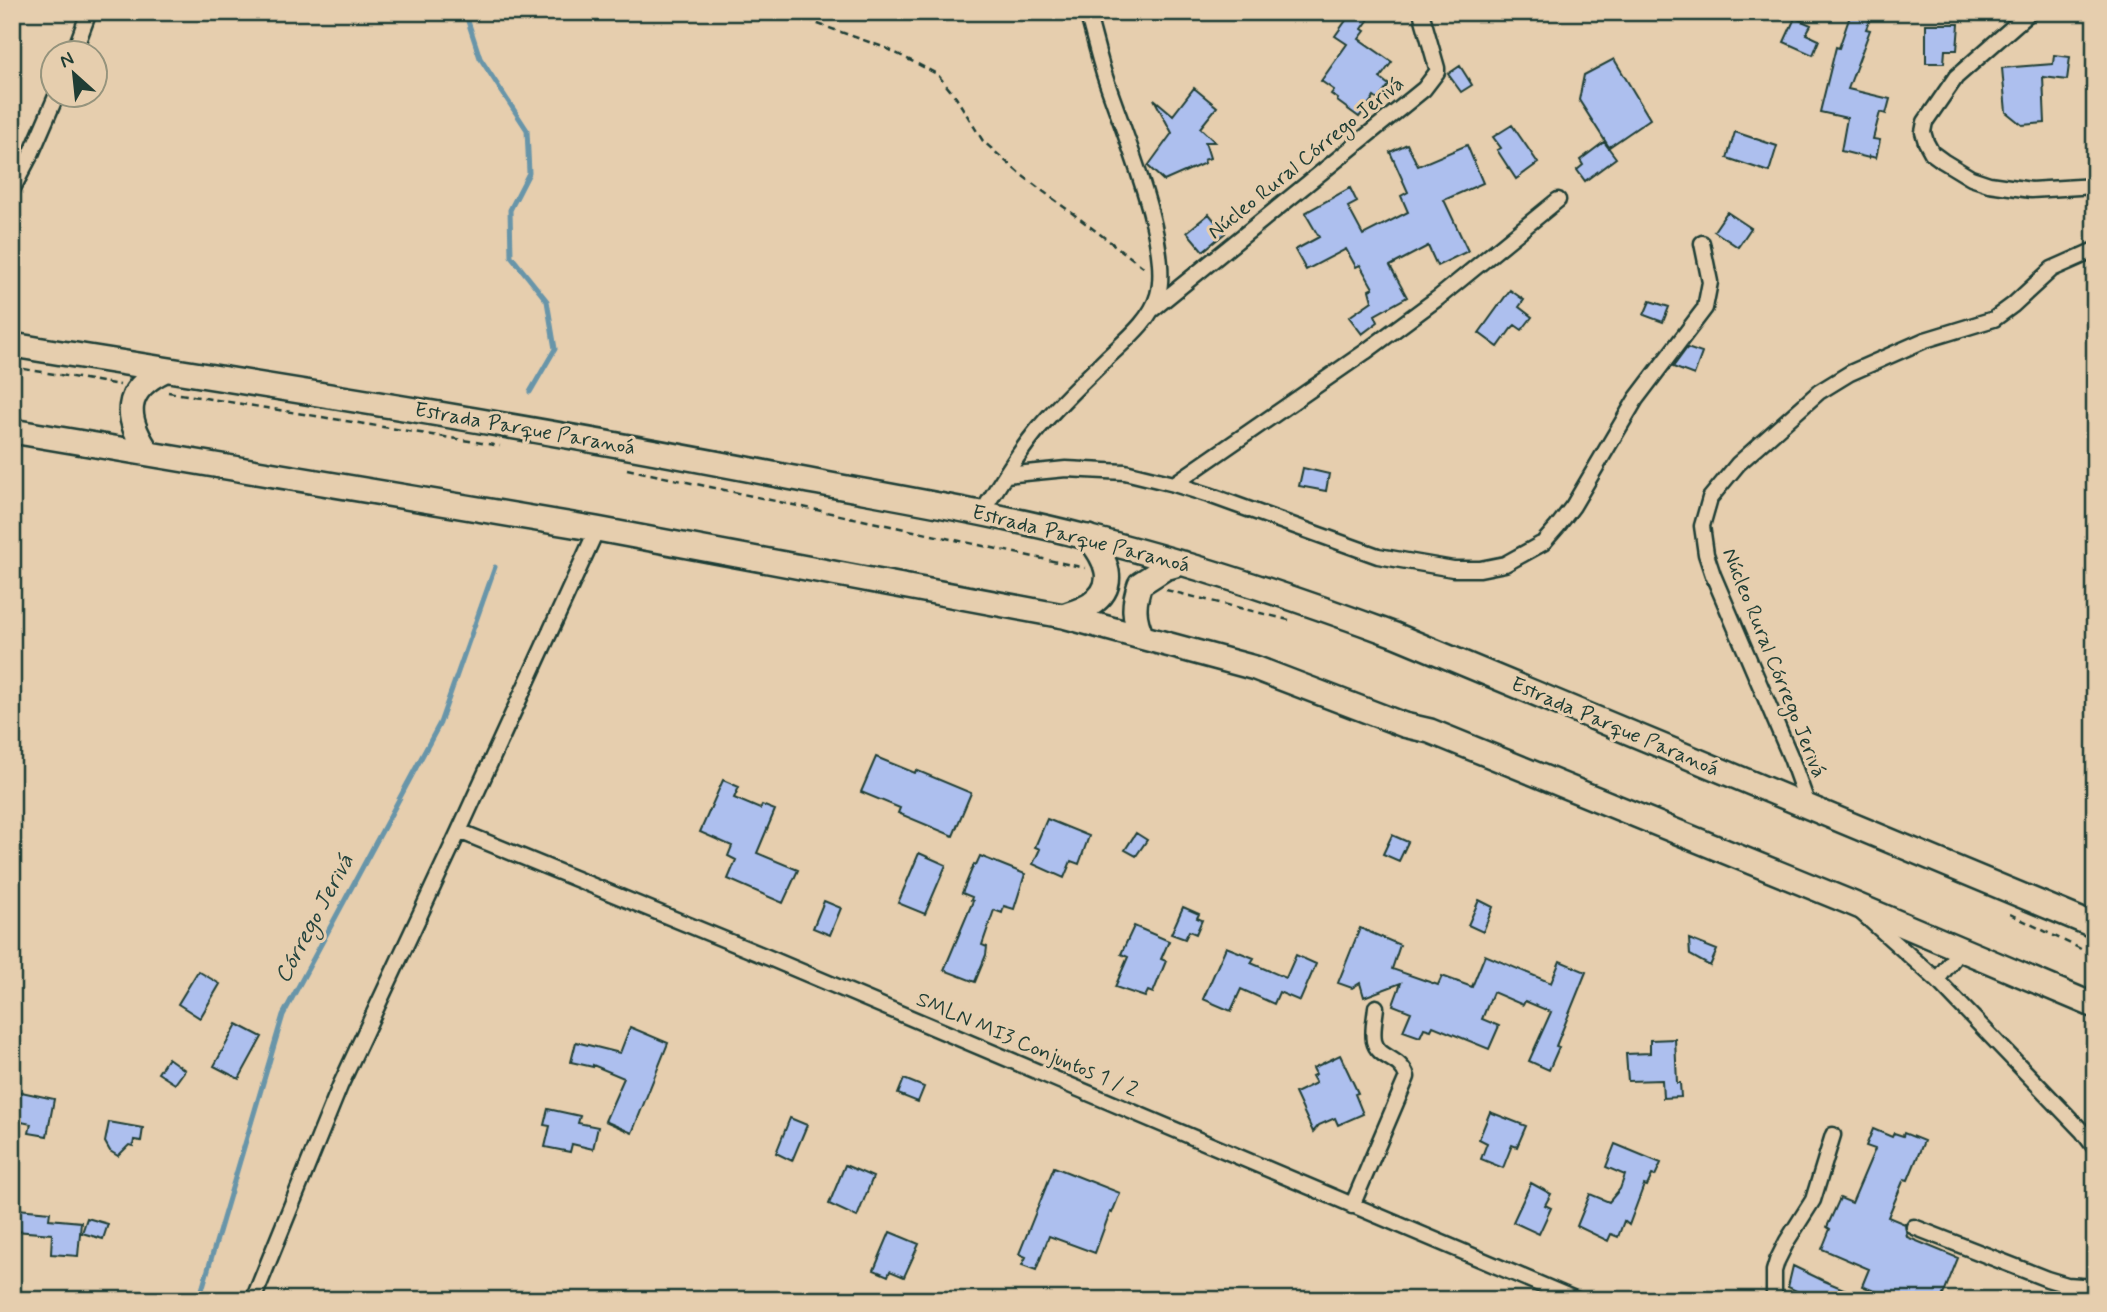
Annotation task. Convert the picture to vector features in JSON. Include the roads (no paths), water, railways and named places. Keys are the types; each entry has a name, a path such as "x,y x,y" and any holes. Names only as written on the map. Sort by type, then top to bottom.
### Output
{"main road":[{"name":"Estrada Parque Paranoá","path":"12,345 597,440 981,514 1088,537 1183,563 1314,605 1395,635 2095,926"},
{"path":"149,454 133,425 131,402 138,387 149,377 165,370"},
{"path":"12,431 597,529 1063,616 1255,668 1404,725 1430,731 2095,1006"},
{"path":"1063,616 1090,605 1104,590 1108,573 1102,554 1088,537"},
{"path":"1142,637 1135,622 1134,603 1140,584 1165,568 1183,563"}],"street":[{"path":"79,38 89,12"},
{"path":"1087,12 1149,211 1158,253 1158,296 1150,313"},
{"name":"Núcleo Rural Córrego Jerivá","path":"981,514 1034,434 1150,313 1433,79 1437,68 1421,12"},
{"path":"2030,12 1956,77 1925,122 1923,132 1926,142 1933,153 1943,161 1971,178 1989,184 2031,190 2095,186"},
{"path":"12,190 51,108"},
{"path":"1174,484 1365,352 1438,298 1559,200"},
{"path":"1006,475 1066,469 1125,472 1174,484 1378,556 1453,569 1505,565 1543,543 1557,527 1573,506 1636,399 1705,308 1710,282 1702,243"},
{"name":"Núcleo Rural Córrego Jerivá","path":"1809,808 1791,758 1758,686 1709,565 1702,526 1710,498 1738,464 1833,381 1942,333 1994,319 2052,269 2095,250"},
{"path":"253,1300 340,1086 597,529"},
{"name":"SMLN MI3 Conjuntos 1 / 2","path":"459,831 767,957 1352,1206 1551,1295 1577,1300"},
{"path":"1849,902 1937,980 2095,1147"},
{"path":"1937,980 1960,950"},
{"path":"1352,1206 1407,1077 1403,1067 1375,1045 1373,1032 1376,1007"},
{"path":"1774,1300 1774,1271 1777,1261 1813,1200 1833,1135"},
{"path":"1914,1227 2047,1279 2067,1285 2095,1287"}],"waterway":[{"name":"Córrego Jerivá","path":"465,12 480,58 527,130 529,173 510,210 511,256 547,301 555,349 530,392"},
{"name":"Córrego Jerivá","path":"199,1300 283,1015 440,723 495,567"}]}
